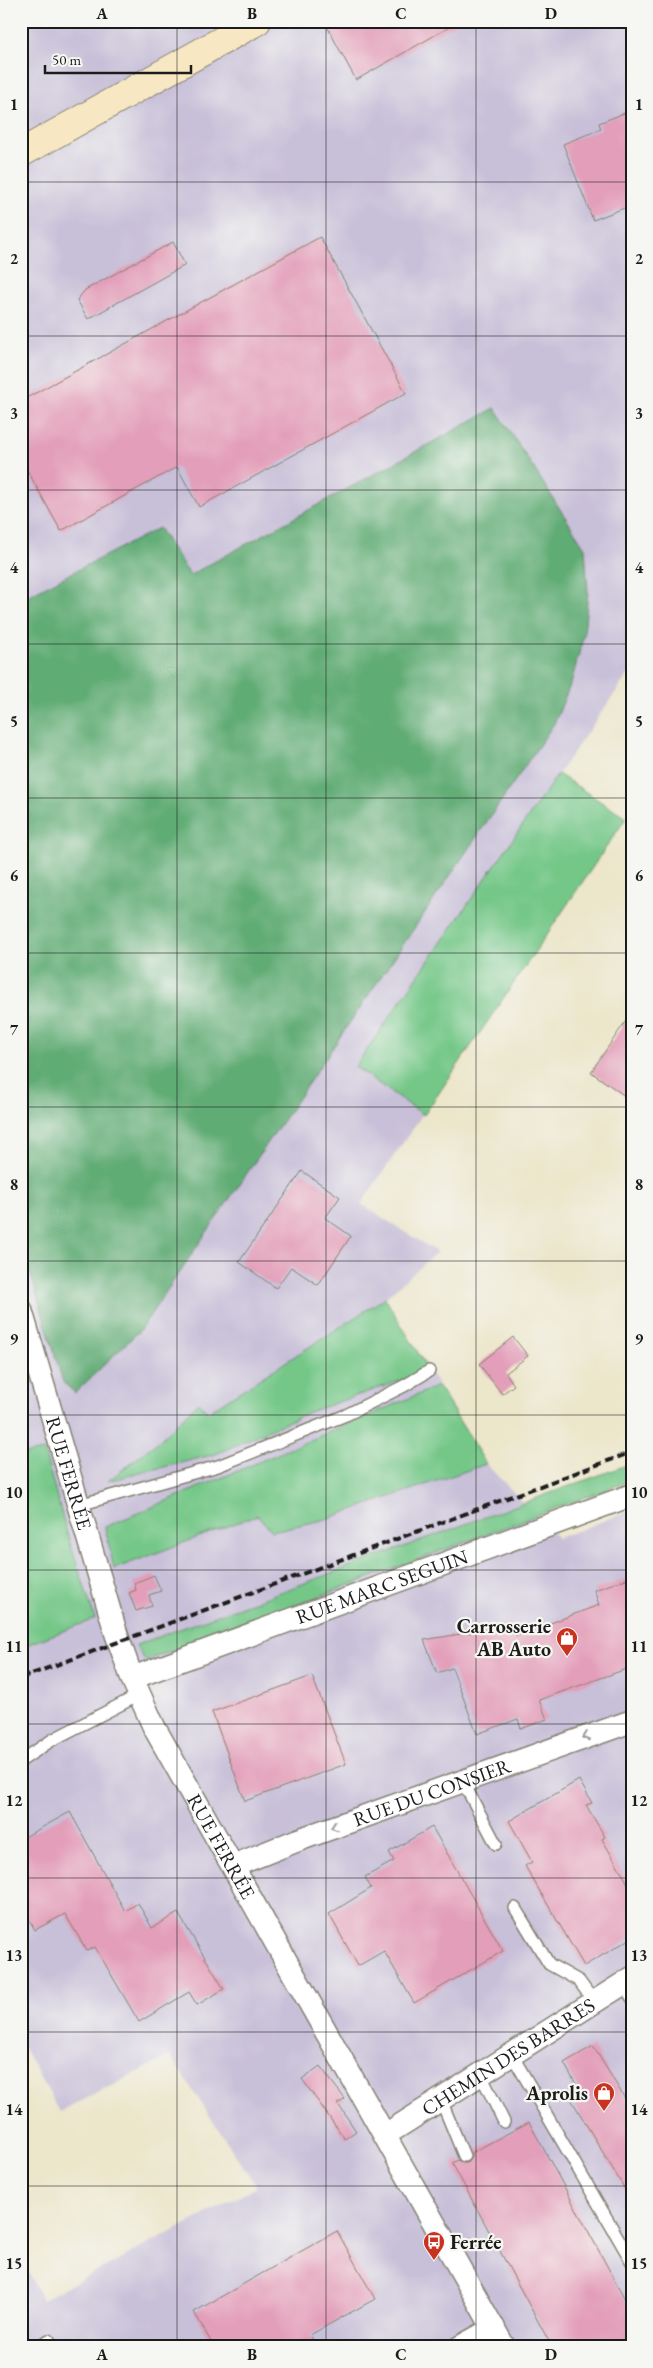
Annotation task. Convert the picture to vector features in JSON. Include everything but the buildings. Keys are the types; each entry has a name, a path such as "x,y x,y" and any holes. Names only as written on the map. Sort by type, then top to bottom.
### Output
{"main road":[{"path":"21,133 222,21"},
{"path":"21,153 257,21"}],"street":[{"name":"RUE FERRÉE","path":"21,1310 28,1356 79,1505 116,1633 154,1727 499,2337"},
{"name":"RUE MARC SEGUIN","path":"136,1686 632,1495"},
{"name":"RUE DU CONSIER","path":"233,1866 298,1840 632,1721"},
{"name":"CHEMIN DES BARRES","path":"385,2135 595,2003 629,1987"},
{"path":"460,2347 499,2337"}],"lane":[{"path":"79,1505 218,1466 346,1415 404,1386 429,1370"},
{"path":"21,1761 136,1686"},
{"path":"463,1782 496,1844"},
{"path":"515,1908 549,1964 579,1981 595,2003"},
{"path":"512,2055 632,2262"},
{"path":"481,2075 504,2122"},
{"path":"441,2100 464,2156"},
{"path":"36,2347 49,2340 53,2347"}],"shaded area":[{"path":"21,21 632,21 632,669 558,774 626,818 361,1204 437,1252 385,1298 486,1464 558,1538 632,1510 632,2347 21,2347 21,2264 24,2262 42,2300 257,2187 170,2056 60,2112 21,2043"}],"green space":[{"path":"495,408 585,548 588,592 584,634 572,680 555,722 140,1330 75,1393 63,1382 21,1242 21,599 159,528 190,575"},
{"path":"558,774 626,818 424,1115 355,1067"},
{"path":"385,1298 429,1371 309,1412 216,1454 108,1481 160,1440 198,1402 208,1412"},
{"path":"438,1386 486,1464 323,1520 272,1531 257,1515 114,1569 105,1527"},
{"path":"44,1451 70,1543 95,1619 21,1647 21,1455"},
{"path":"632,1463 632,1480 145,1661 136,1645"}],"railway":[{"path":"21,1678 632,1452"}],"place":[{"name":"Carrosserie AB Auto","path":"567,1657"},
{"name":"Aprolis","path":"604,2112"},
{"name":"Ferrée","path":"434,2261"}]}
